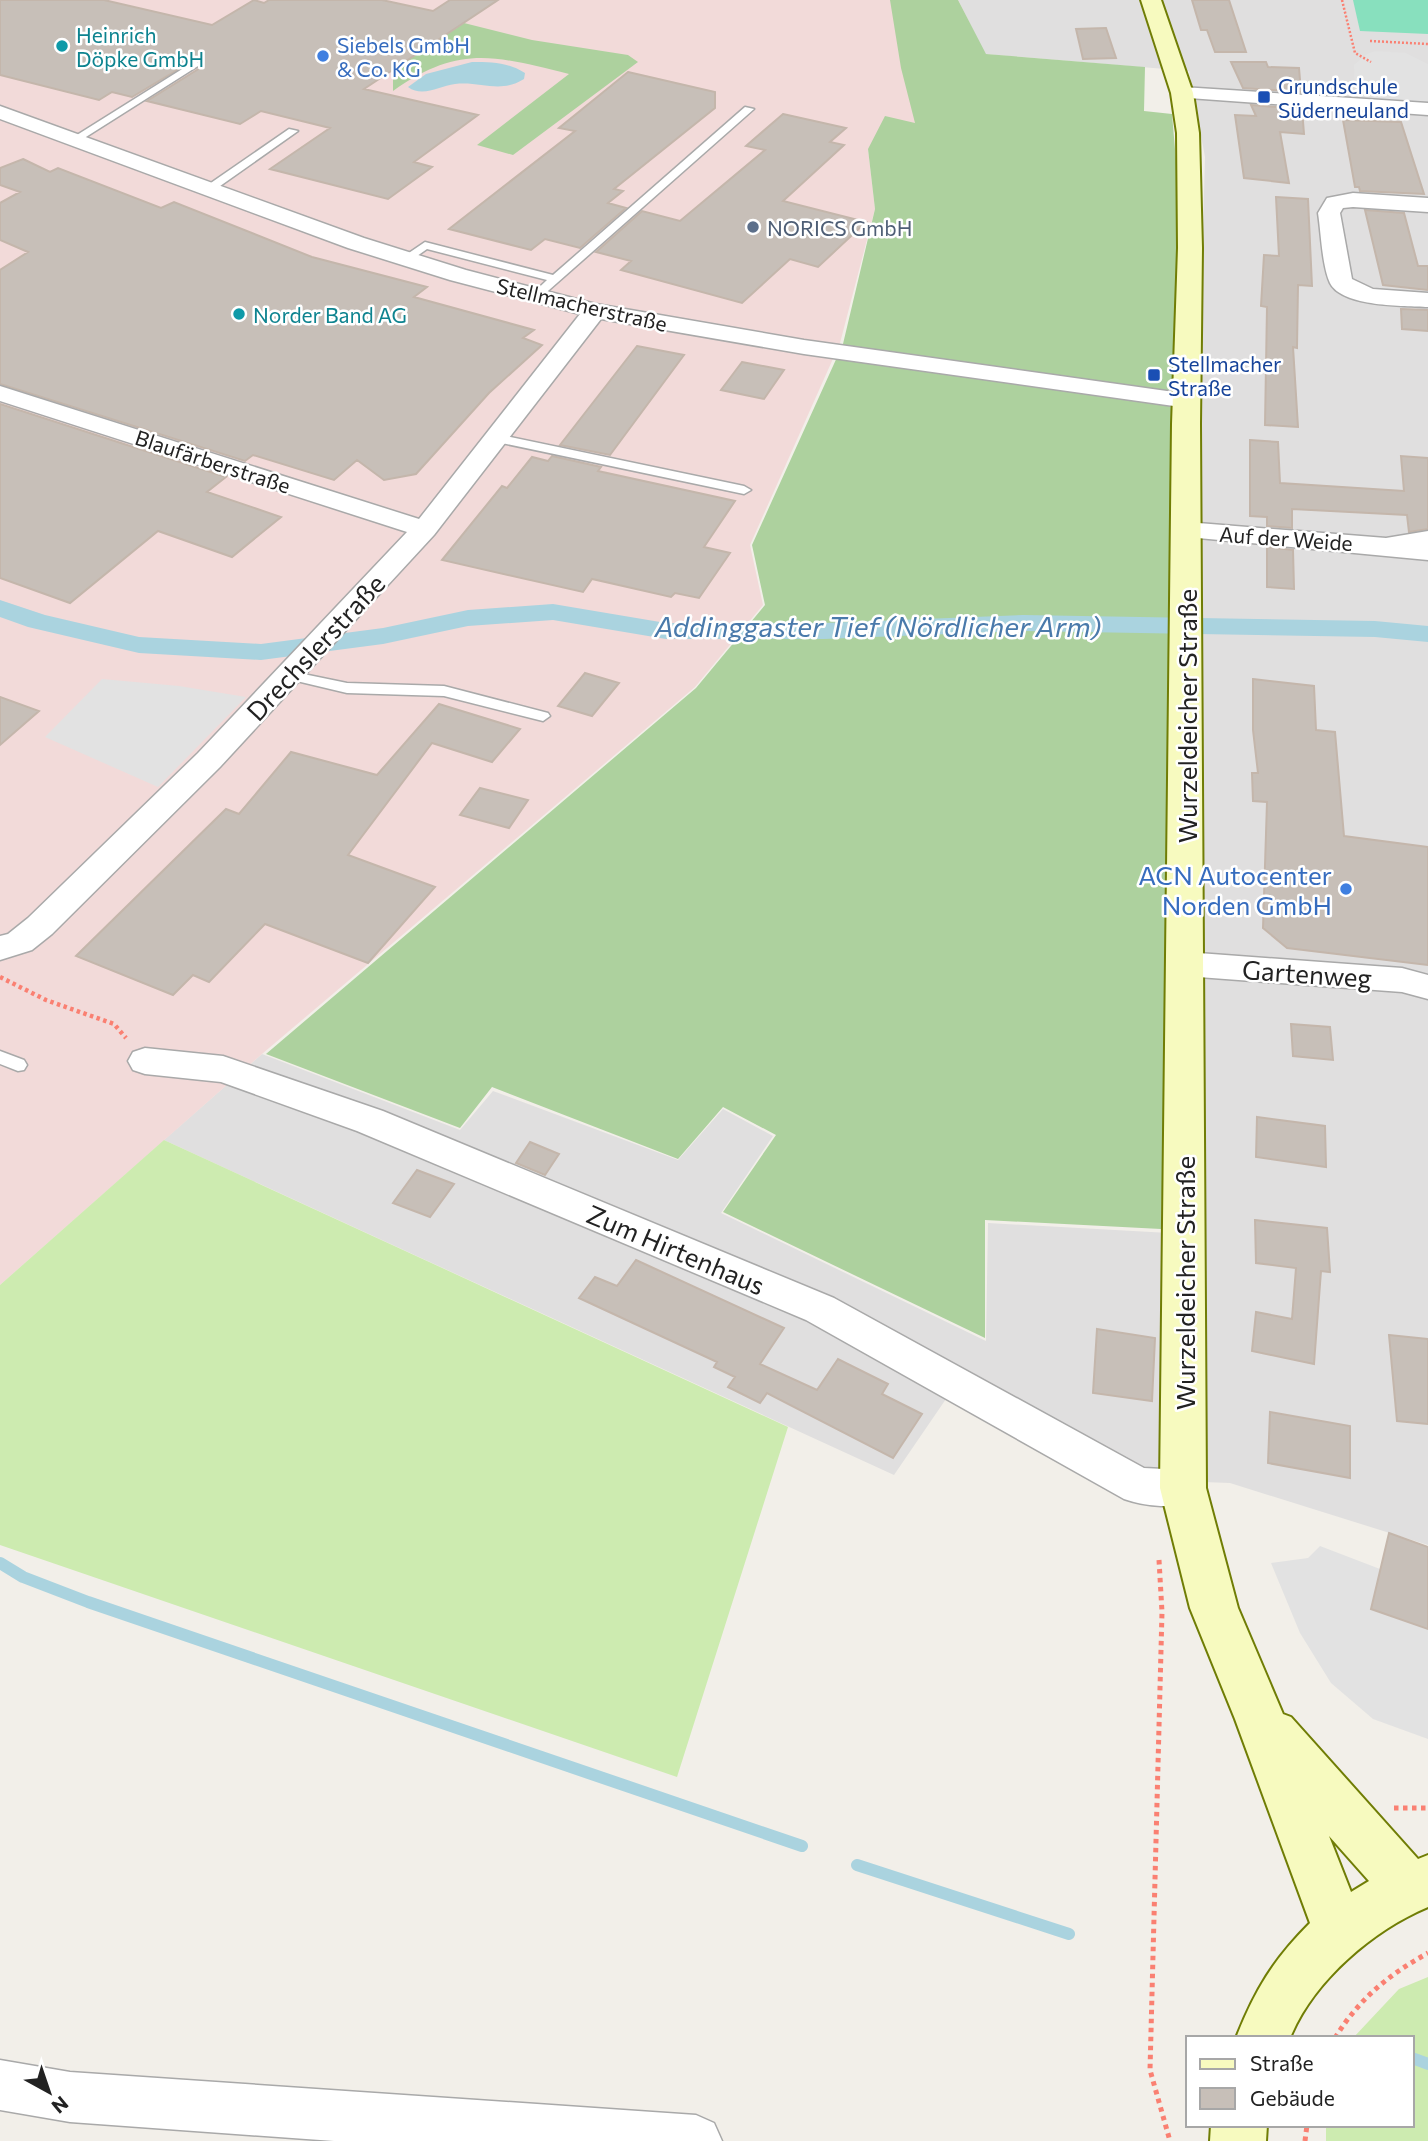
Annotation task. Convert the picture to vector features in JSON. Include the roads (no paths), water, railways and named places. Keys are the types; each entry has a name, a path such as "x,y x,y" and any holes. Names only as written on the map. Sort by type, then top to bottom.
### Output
{"main road":[{"name":"Wurzeldeicher Straße","path":"1151,0 1182,93 1188,133 1190,248 1185,647 1183,1488 1214,1608 1260,1719 1339,1931"},
{"name":"Wurzeldeicher Straße","path":"1260,1719 1421,1886"},
{"path":"1264,2036 1266,2026 1297,1976 1339,1931 1371,1907 1421,1886"}],"street":[{"path":"1182,93 1428,109"},
{"name":"Stellmacherstraße","path":"0,112 407,259 595,312 804,347 1188,401"},
{"path":"11,136 34,125"},
{"path":"1428,205 1353,200 1335,204 1329,213 1341,282 1352,291 1367,296 1428,300"},
{"name":"Drechslerstraße","path":"0,948 20,942 40,926 209,760 297,666 425,529 595,312"},
{"name":"Blaufärberstraße","path":"0,393 425,529"},
{"name":"Auf der Weide","path":"1186,530 1386,546 1428,552"},
{"name":"Auf der Weide","path":"1386,546 1428,539"},
{"name":"Gartenweg","path":"1185,964 1402,980 1428,987"},
{"name":"Zum Hirtenhaus","path":"145,1062 223,1069 370,1121 820,1309 1139,1486 1183,1488"},
{"path":"0,2085 70,2096 696,2141"}],"lane":[{"path":"74,139 195,64"},
{"path":"536,296 748,109"},
{"path":"209,189 293,131"},
{"path":"407,259 425,245 556,279"},
{"path":"496,438 744,490"},
{"path":"297,666 347,688 444,691 543,716"},
{"path":"0,1057 18,1065"}],"water":[{"path":"472,62 506,65 525,73 524,79 507,86 455,84 419,91 408,87 426,74"}],"waterway":[{"name":"Addinggaster Tief (Nördlicher Arm)","path":"0,608 37,621 139,645 261,652 383,636 468,618 553,612 666,631 824,631 1023,623 1375,629 1428,634"},
{"path":"0,1563 23,1577 88,1602 802,1846"},
{"path":"857,1865 1069,1934"},
{"path":"1414,2059 1428,2064"}],"place":[{"name":"Heinrich Döpke GmbH","path":"62,46"},
{"name":"Siebels GmbH & Co. KG","path":"323,56"},
{"name":"Grundschule Süderneuland","path":"1264,97"},
{"name":"NORICS GmbH","path":"753,227"},
{"name":"Norder Band AG","path":"239,314"},
{"name":"Stellmacher Straße","path":"1154,375"},
{"name":"ACN Autocenter Norden GmbH","path":"1346,889"}]}
